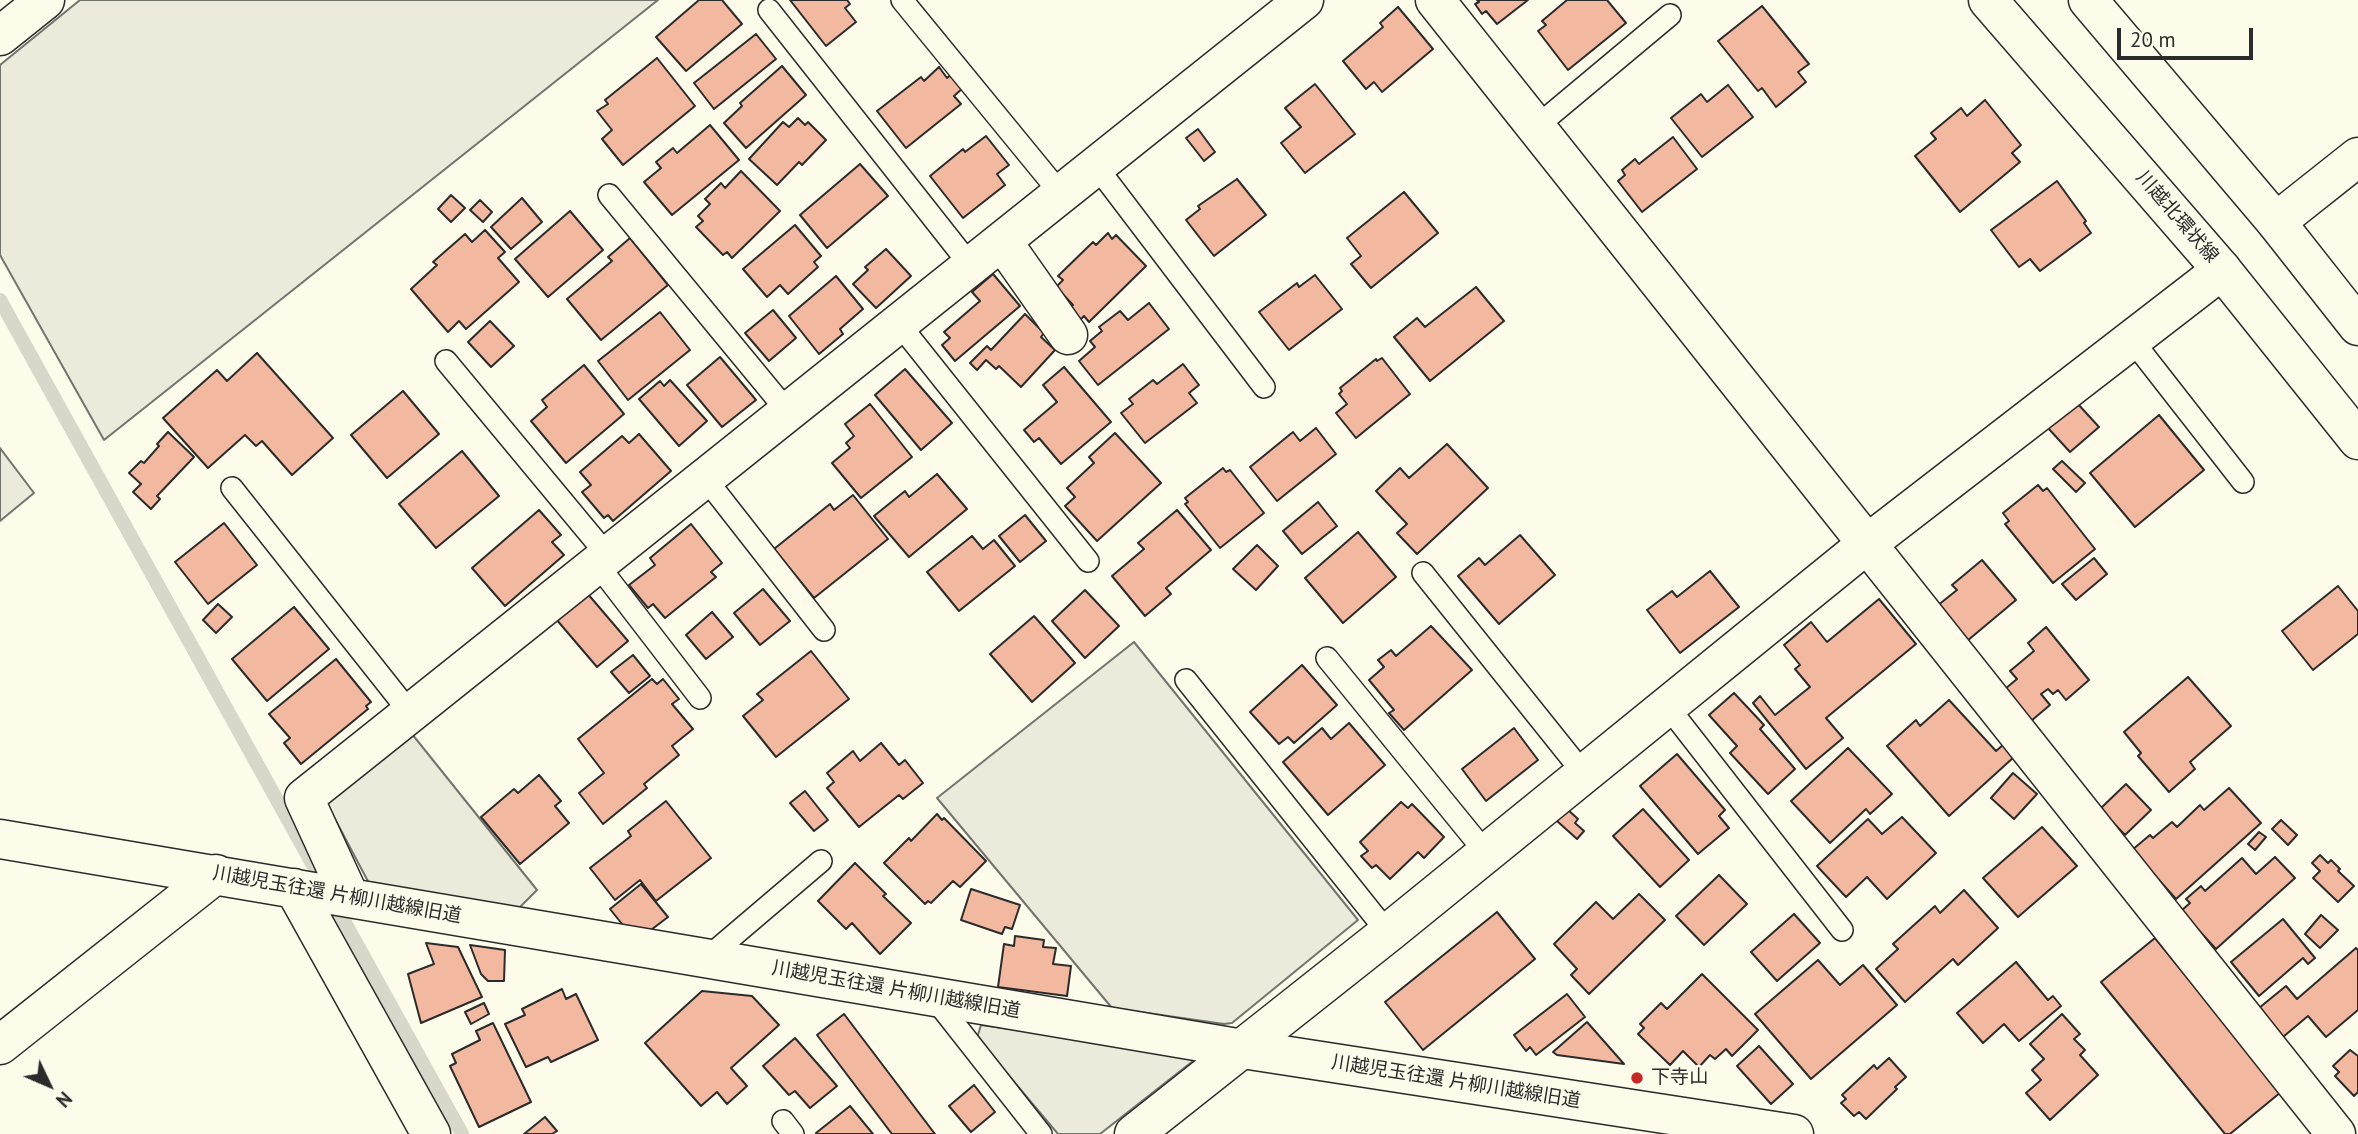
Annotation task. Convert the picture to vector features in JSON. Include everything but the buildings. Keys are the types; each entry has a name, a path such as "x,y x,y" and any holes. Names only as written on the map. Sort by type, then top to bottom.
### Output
{"street":[{"path":"0,36 45,0"},
{"path":"350,898 304,799 1304,0"},
{"path":"1435,0 2336,1134"},
{"name":"川越北環状線","path":"1988,0 2222,270 2358,440"},
{"path":"2088,0 2276,222 2358,326"},
{"path":"2276,222 2358,157"},
{"path":"1002,241 1068,335"},
{"path":"1134,1134 1388,933 1867,544 2222,270"},
{"name":"川越児玉往還 片柳川越線旧道","path":"0,839 1243,1049 1794,1134"},
{"path":"0,1045 216,874"},
{"path":"294,888 431,1134"}],"lane":[{"path":"902,0 1061,194"},
{"path":"769,10 971,266"},
{"path":"1536,127 1670,15"},
{"path":"1096,166 1264,387"},
{"path":"609,195 788,412"},
{"path":"899,324 1088,561"},
{"path":"2132,340 2243,482"},
{"path":"446,361 603,560 699,698"},
{"path":"705,478 824,631"},
{"path":"232,488 411,714"},
{"path":"1423,573 1584,774"},
{"path":"1327,657 1486,853"},
{"path":"1186,680 1388,933"},
{"path":"1668,707 1842,930"},
{"path":"707,958 821,861"},
{"path":"933,997 1041,1134"}],"shaded area":[{"path":"80,0 658,0 104,440 0,255 0,65"},
{"path":"0,448 34,493 0,521"},
{"path":"1134,642 1358,920 1232,1023 1112,1008 937,798"},
{"path":"408,729 537,890 517,910 371,887 326,802"},
{"path":"981,1025 1189,1054 1193,1061 1100,1134 1058,1134 977,1038"}],"waterway":[{"path":"0,300 462,1134"}],"place":[{"name":"下寺山","path":"1637,1078"}]}
